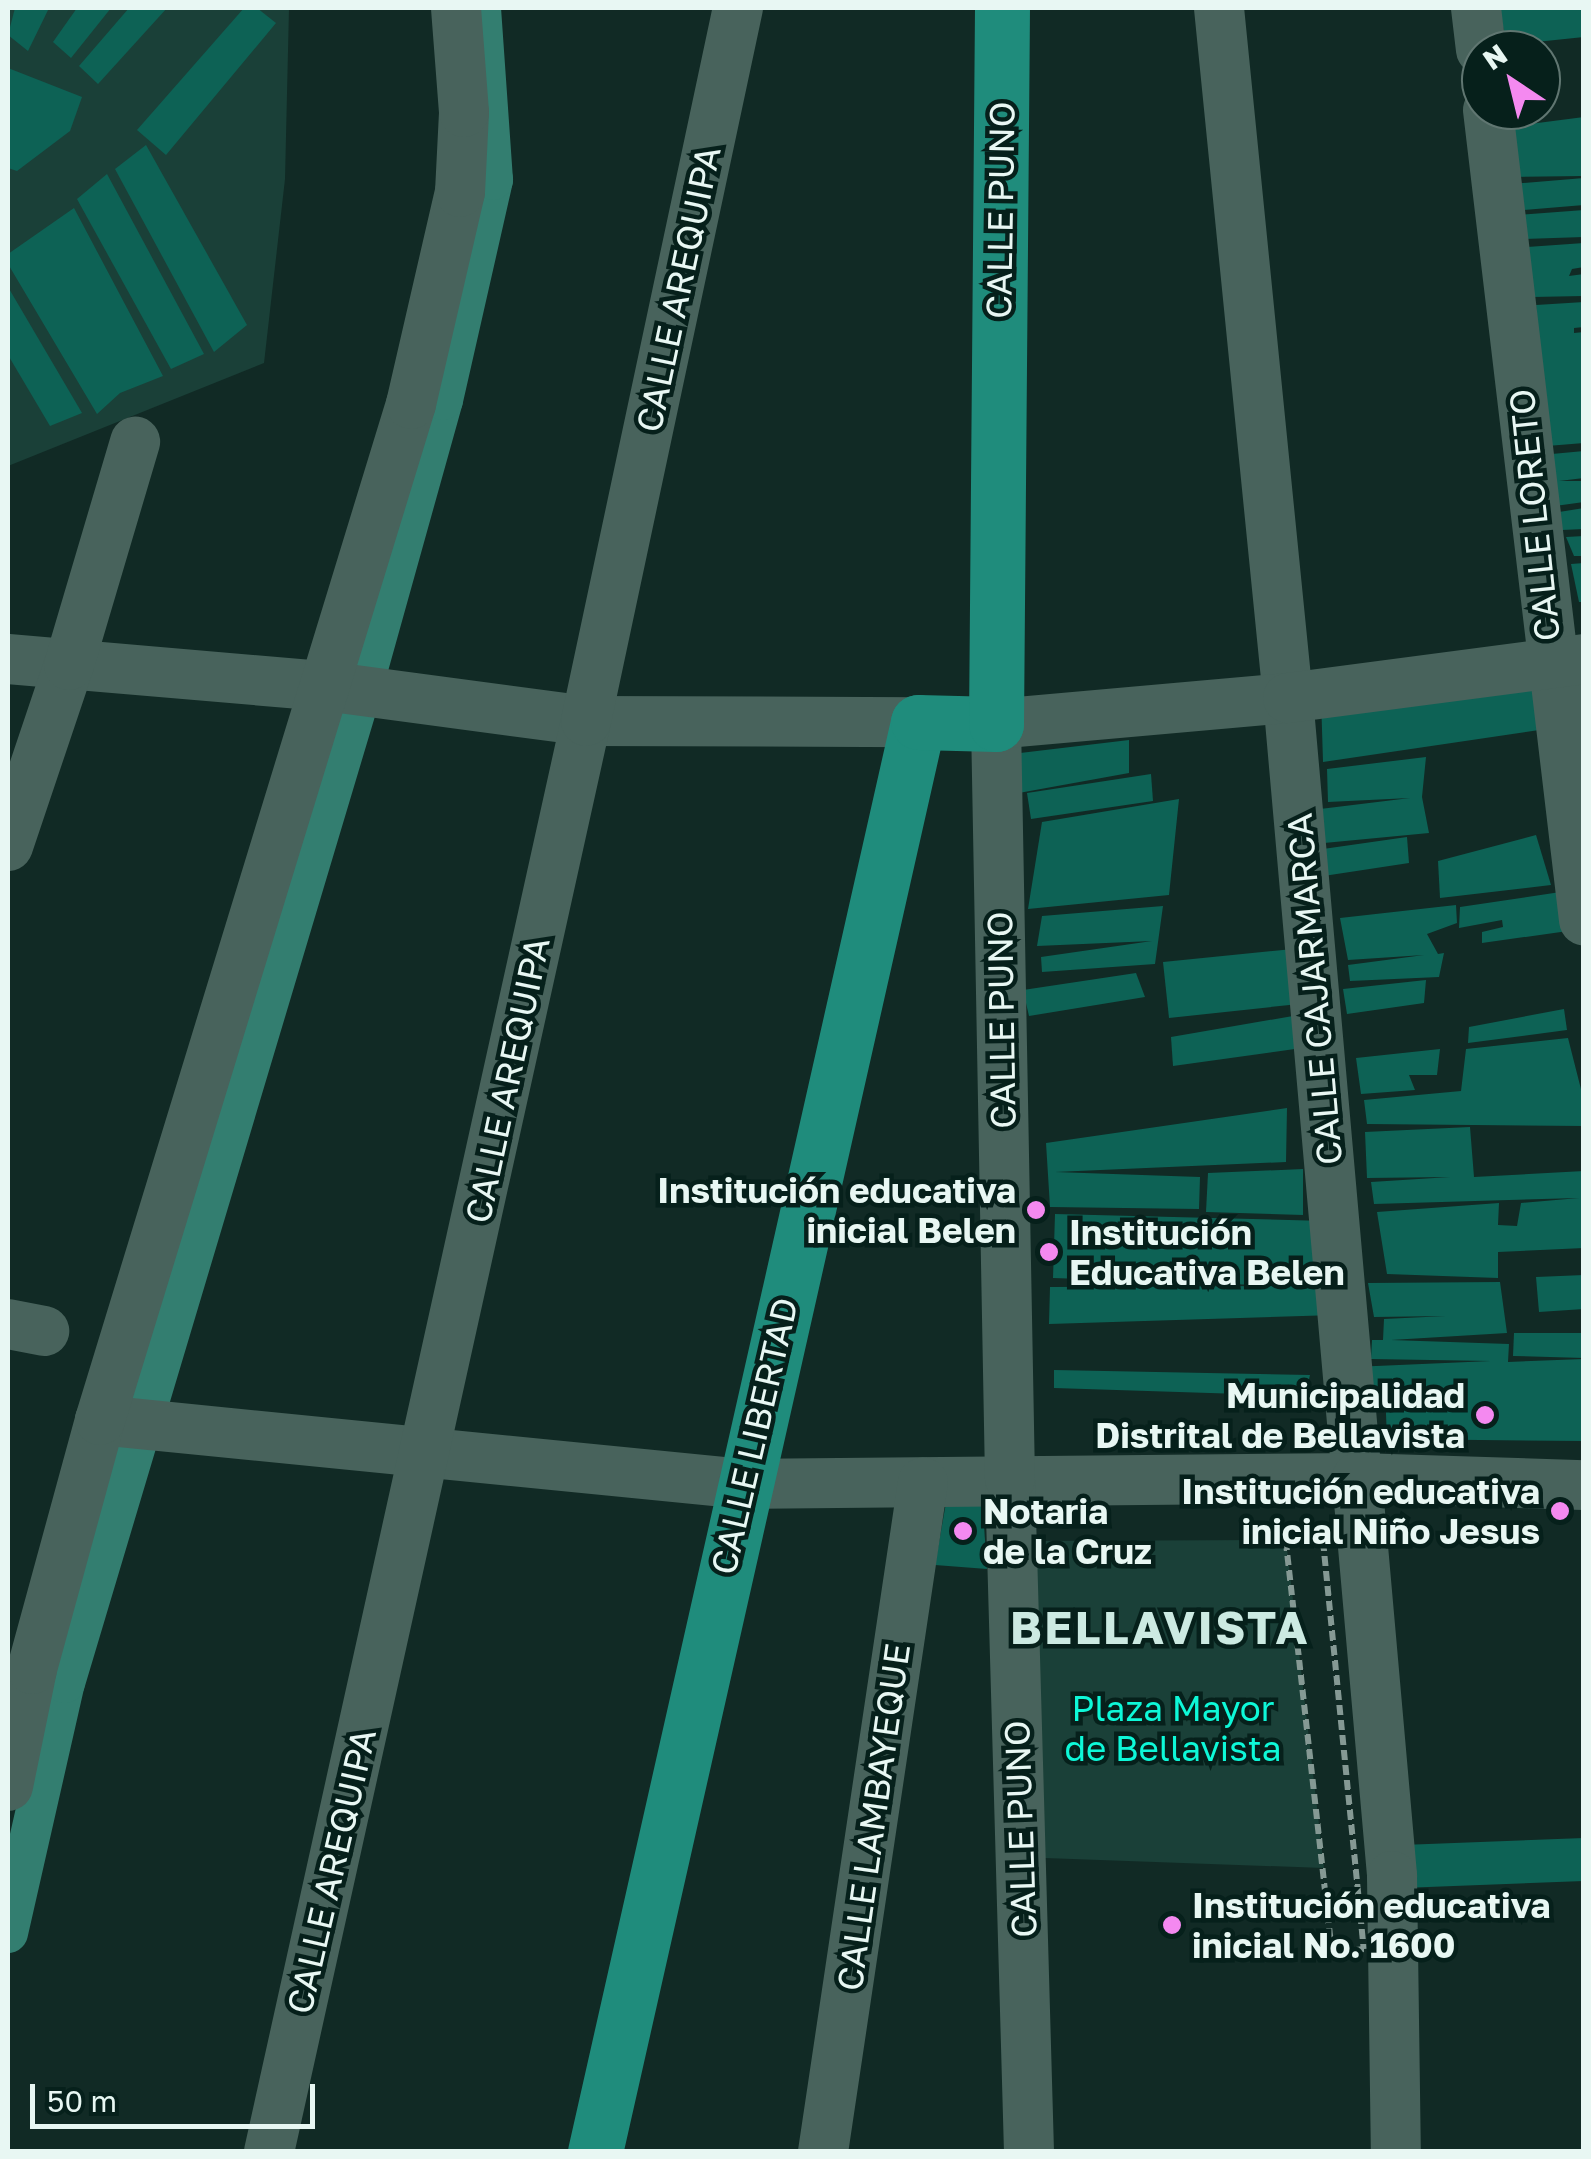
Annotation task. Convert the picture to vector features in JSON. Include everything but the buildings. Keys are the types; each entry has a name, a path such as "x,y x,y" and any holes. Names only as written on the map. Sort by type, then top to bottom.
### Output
{"main road":[{"name":"CALLE PUNO","path":"996,724 1002,8"},
{"path":"918,722 996,724"},
{"name":"CALLE LIBERTAD","path":"595,2152 918,722"}],"street":[{"path":"8,1786 20,1667 100,1420 411,404 460,192 464,112 456,8"},
{"name":"CALLE AREQUIPA","path":"269,2152 586,721 738,8"},
{"name":"CALLE CAJARMARCA","path":"1219,8 1288,698 1392,1876 1396,2152"},
{"name":"CALLE LORETO","path":"1491,130 1567,660 1584,920"},
{"path":"8,846 69,664 135,442"},
{"path":"8,658 325,686 586,721 918,722"},
{"path":"996,724 1288,698 1567,660"},
{"name":"CALLE PUNO","path":"996,724 1010,1479 1029,2152"},
{"path":"100,1420 424,1456 743,1484 1358,1478 1584,1484"},
{"name":"CALLE LAMBAYEQUE","path":"823,2152 923,1482"}],"path":[{"path":"1286,1540 1323,1541 1364,1949 1332,1953 1286,1540"}],"green space":[{"path":"8,8 289,8 285,179 264,363 8,466"},
{"name":"Plaza Mayor de Bellavista","path":"1286,1540 1324,1868 1045,1858 1029,1541"}],"waterway":[{"path":"8,1933 65,1683 362,690 443,400 493,180 481,8"}],"place":[{"name":"Institución educativa inicial Belen","path":"1036,1210"},
{"name":"Institución Educativa Belen","path":"1049,1252"},
{"name":"Municipalidad Distrital de Bellavista","path":"1485,1415"},
{"name":"Institución educativa inicial Niño Jesus","path":"1560,1511"},
{"name":"Notaria de la Cruz","path":"963,1531"},
{"name":"Institución educativa inicial No. 1600","path":"1172,1925"}],"district":[{"name":"BELLAVISTA","path":"1160,1628"}]}
